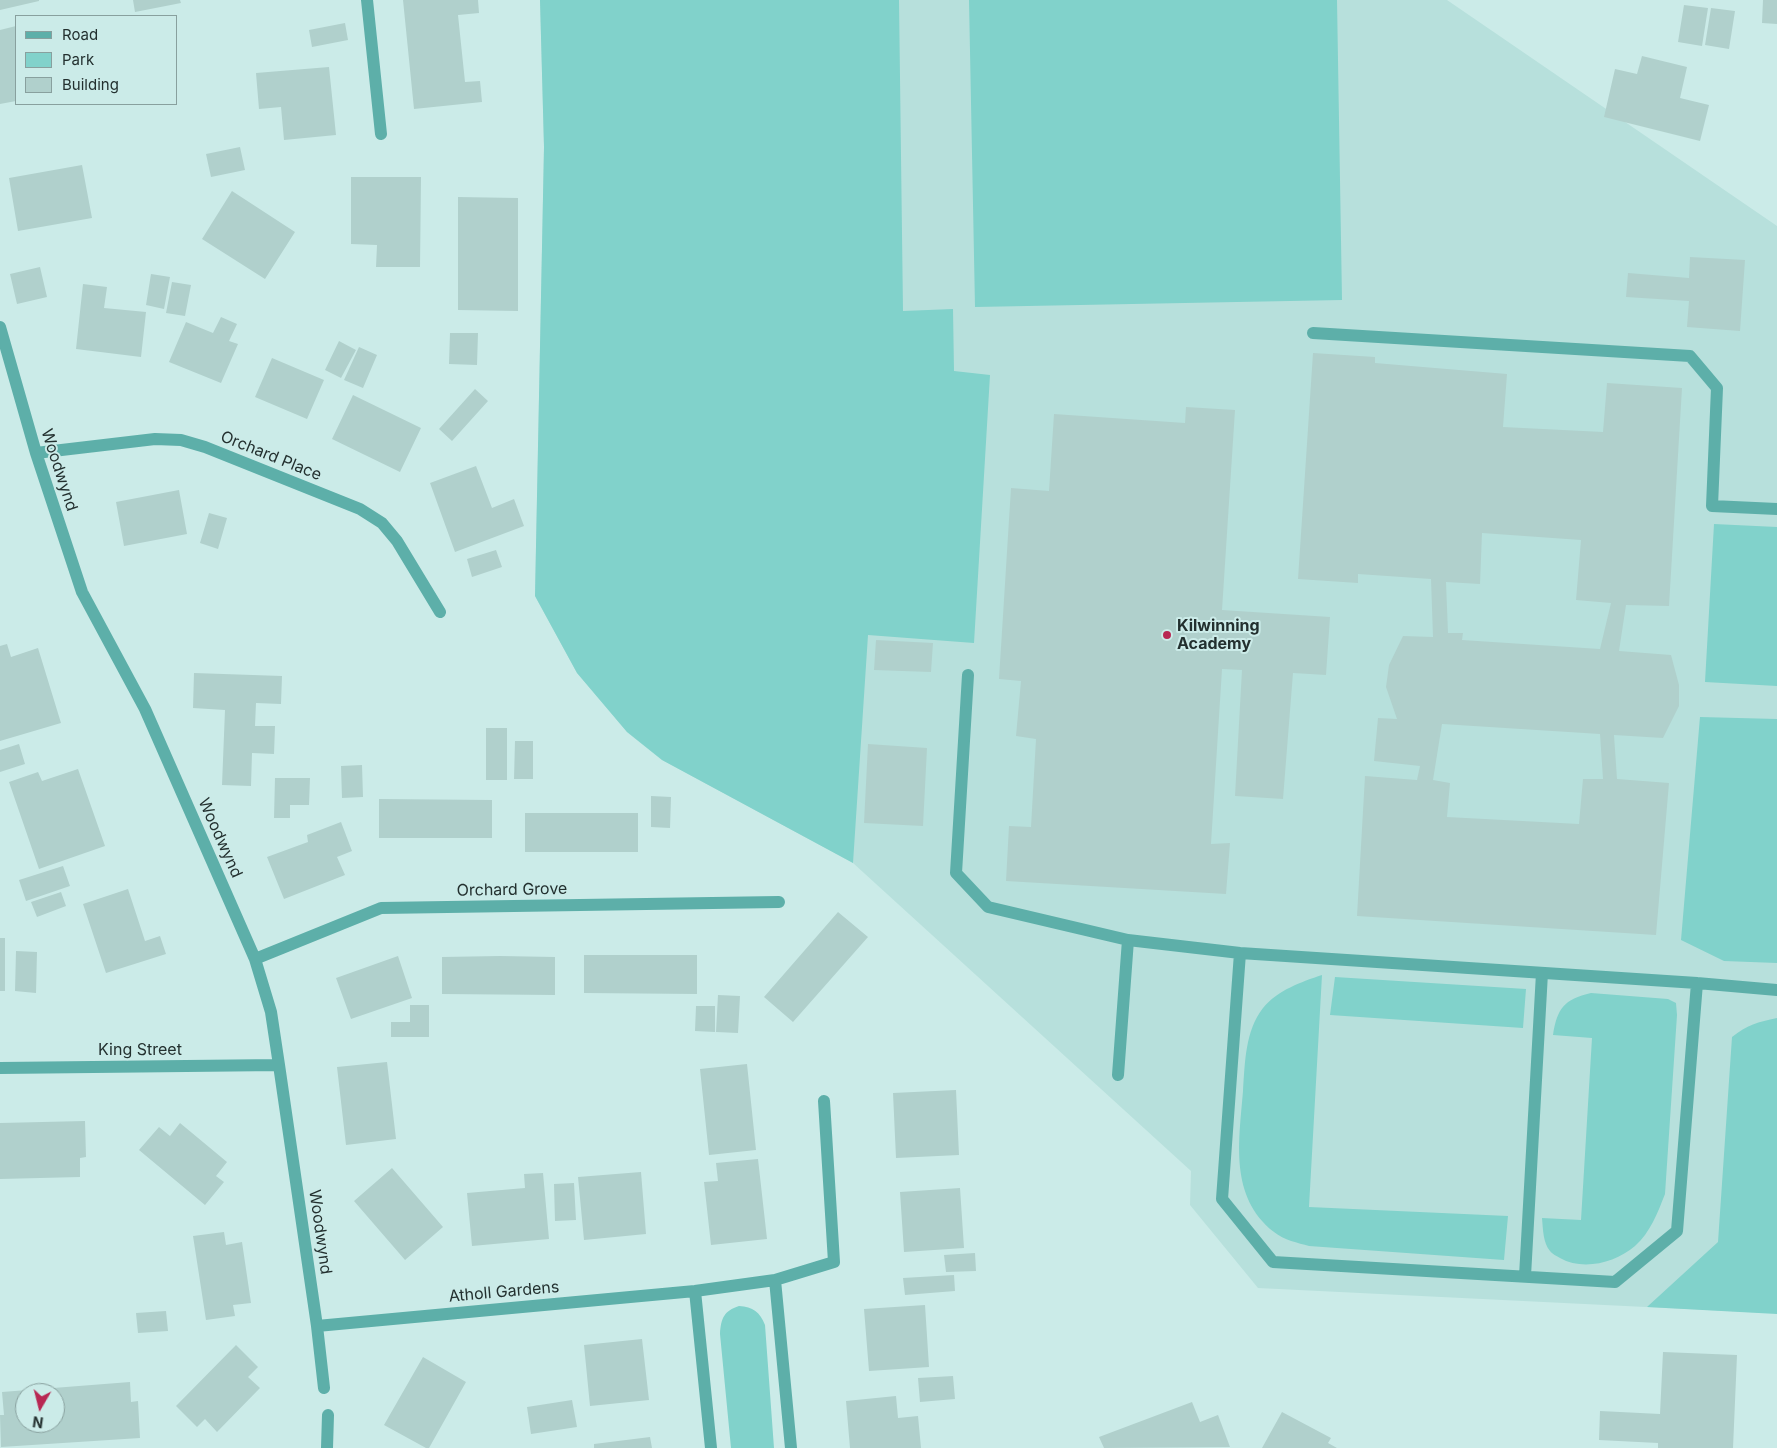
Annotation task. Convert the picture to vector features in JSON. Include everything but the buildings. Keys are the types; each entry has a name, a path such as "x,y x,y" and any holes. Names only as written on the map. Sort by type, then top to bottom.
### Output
{"street":[{"path":"367,0 380,134"},
{"name":"Woodwynd","path":"0,326 36,453 82,592 146,709 255,959 270,1012 279,1065 317,1326 324,1388"},
{"path":"1312,333 1690,356 1717,388 1712,506 1777,509"},
{"name":"Orchard Place","path":"36,453 155,439 181,440 205,447 360,509 382,523 397,541 440,612"},
{"path":"968,674 956,873 988,907 1128,940 1240,953 1777,990"},
{"name":"Orchard Grove","path":"255,959 382,908 779,902"},
{"path":"1118,1075 1128,940"},
{"path":"1240,953 1222,1199 1274,1262 1615,1282 1677,1231 1697,983"},
{"path":"1525,1276 1542,973"},
{"name":"King Street","path":"0,1068 279,1065"},
{"name":"Atholl Gardens","path":"317,1326 695,1291 775,1280 834,1262 824,1101"},
{"path":"775,1280 791,1448"},
{"path":"695,1291 711,1448"},
{"path":"327,1448 328,1415"}],"shaded area":[{"name":"Kilwinning Academy","path":"540,0 1447,0 1777,226 1777,1133 1768,1313 1258,1288 1190,1205 1191,1171 853,863 662,760 627,732 577,673 535,596 544,147"}],"green space":[{"path":"540,0 899,0 903,311 953,309 954,371 990,375 974,643 868,635 853,863 662,760 627,732 577,673 535,596 544,147"},
{"path":"969,0 1337,0 1342,300 975,307"},
{"path":"1714,524 1777,527 1777,686 1705,682"},
{"path":"1700,717 1777,719 1777,963 1724,961 1681,940"},
{"path":"1322,975 1309,1207 1508,1216 1504,1260 1309,1246 1278,1235 1260,1218 1250,1202 1243,1185 1240,1167 1240,1129 1245,1058 1249,1037 1257,1017 1263,1008 1276,996 1290,987"},
{"path":"1335,977 1526,989 1523,1028 1330,1015"},
{"path":"1591,993 1668,999 1676,1003 1677,1015 1665,1194 1649,1229 1635,1246 1609,1261 1579,1264 1569,1262 1551,1252 1545,1240 1542,1218 1581,1220 1592,1038 1553,1035 1557,1018 1563,1006 1574,998"},
{"path":"1777,1018 1777,1314 1647,1307 1718,1242 1732,1037 1753,1024"},
{"path":"739,1306 755,1311 765,1325 774,1448 731,1448 720,1334 724,1316 730,1310"}],"place":[{"name":"Kilwinning Academy","path":"1167,635"}]}
